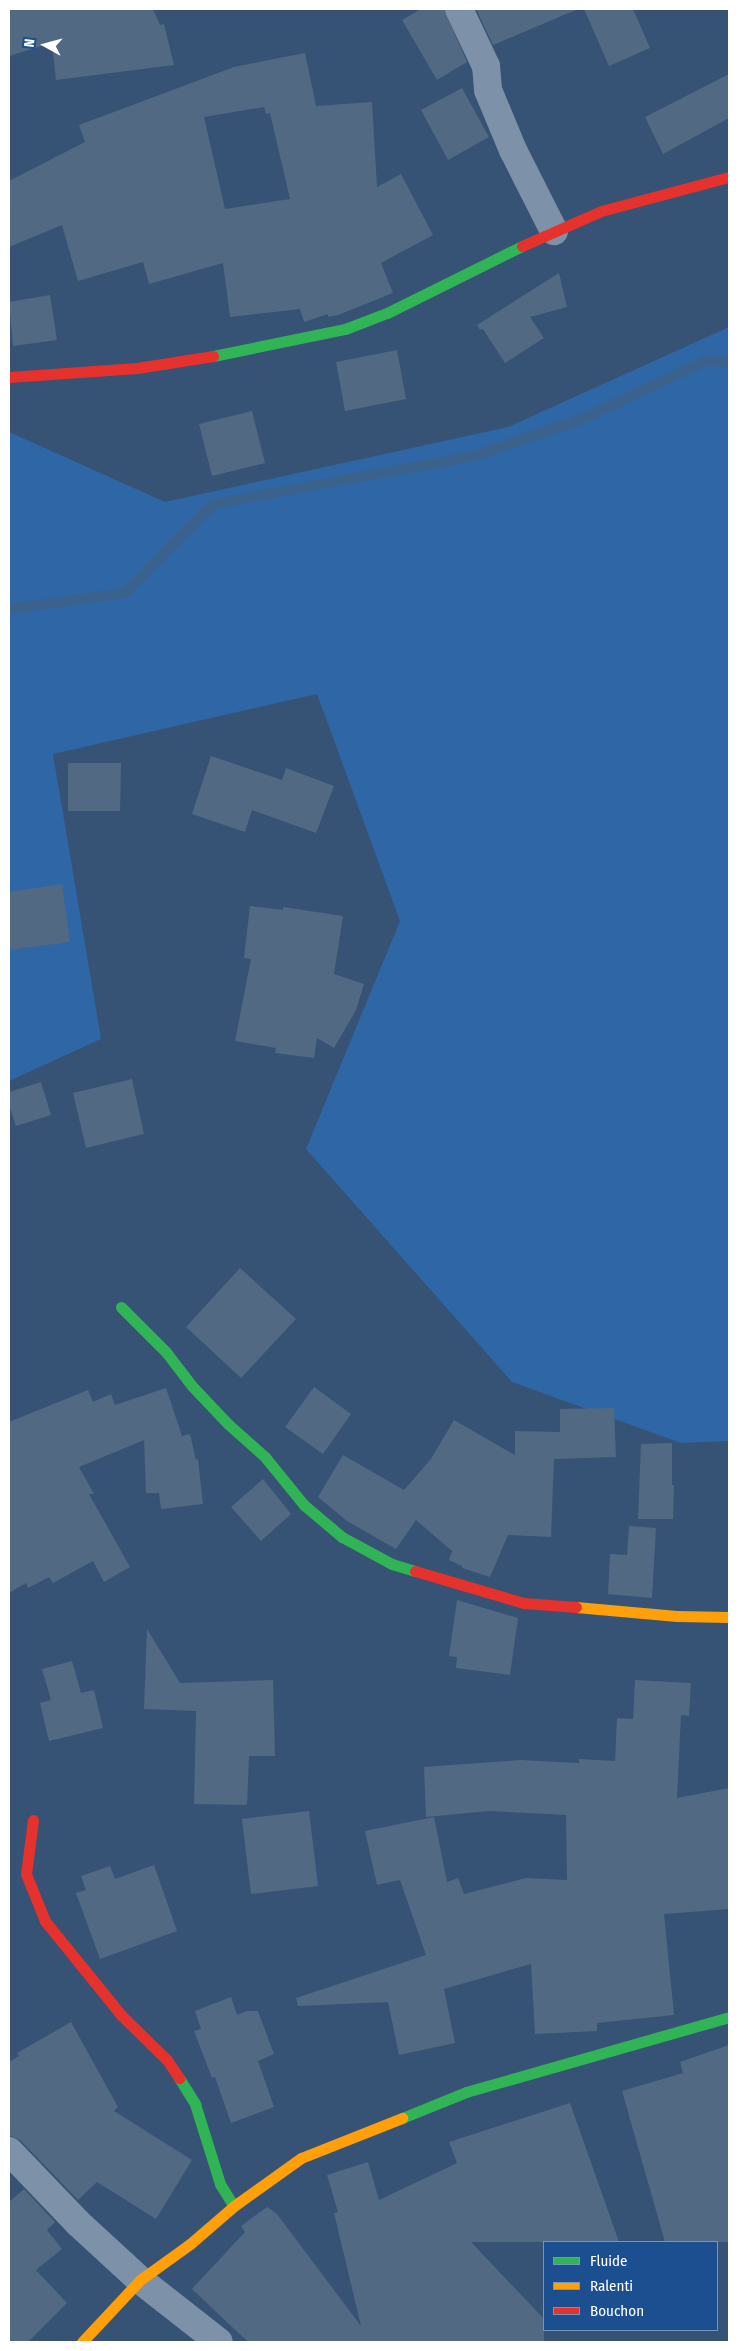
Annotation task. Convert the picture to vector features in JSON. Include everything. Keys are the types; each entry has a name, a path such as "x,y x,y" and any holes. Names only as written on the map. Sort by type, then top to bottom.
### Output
{"street":[{"path":"459,9 486,66 488,90 513,150 554,231"},
{"path":"9,377 137,368 235,352 345,329 387,313 554,231 629,202 729,177"},
{"path":"121,1307 166,1352 192,1386 228,1424 266,1457 304,1505 342,1537 392,1564 524,1603 677,1616 729,1617"},
{"path":"33,1820 26,1874 45,1922 121,2015 167,2060 195,2104 220,2184 234,2206"},
{"path":"82,2342 140,2280 190,2244 234,2206 301,2158 457,2095 613,2048 729,2017"},
{"path":"9,2151 78,2223 140,2280 219,2342"}],"shaded area":[{"path":"729,327 729,1441 681,1443 512,1382 306,1149 400,921 317,694 53,754 101,1039 9,1081 9,432 165,502 508,427"}],"building":[{"path":"9,9 153,9 160,25 164,24 174,65 56,80 52,43 9,56"},
{"path":"421,9 444,9 467,62 437,80 402,20"},
{"path":"476,9 578,9 493,45"},
{"path":"584,9 633,9 650,48 609,66"},
{"path":"305,53 316,106 372,102 377,187 401,174 433,235 381,263 393,293 338,315 328,317 328,314 304,322 300,309 230,317 223,263 149,284 143,262 78,281 62,225 9,247 9,181 85,142 79,125 234,67","holes":["264,107 266,114 270,113 290,199 225,209 204,117"]},
{"path":"729,74 729,118 663,154 645,117"},
{"path":"462,88 489,137 448,160 421,110"},
{"path":"559,273 567,307 530,317 544,338 505,363 483,329 480,330 477,325"},
{"path":"50,295 57,340 13,346 9,302"},
{"path":"397,350 406,399 345,411 336,362"},
{"path":"252,411 265,463 212,476 199,424"},
{"path":"211,756 282,780 286,768 334,786 316,833 252,810 245,832 192,814"},
{"path":"68,763 121,763 120,811 68,811"},
{"path":"62,884 70,942 9,950 9,892"},
{"path":"250,906 283,910 283,907 343,916 334,974 364,984 356,1010 334,1048 317,1038 314,1058 275,1053 276,1048 235,1041 251,959 244,958"},
{"path":"132,1079 144,1134 86,1148 73,1093"},
{"path":"41,1082 51,1115 16,1126 9,1105 9,1092"},
{"path":"240,1268 296,1319 241,1378 186,1327"},
{"path":"314,1387 351,1414 323,1454 285,1427"},
{"path":"166,1388 182,1436 190,1434 196,1460 198,1459 203,1504 161,1509 159,1493 146,1493 144,1440 79,1467 94,1494 89,1494 130,1567 104,1582 93,1561 53,1583 49,1577 28,1588 26,1583 9,1593 9,1422 88,1390 93,1402 111,1394 115,1405"},
{"path":"614,1408 616,1457 554,1459 551,1537 508,1535 490,1577 462,1568 462,1566 449,1560 452,1551 416,1520 396,1549 347,1521 318,1497 343,1455 404,1490 431,1459 454,1420 515,1455 515,1431 560,1432 560,1409"},
{"path":"672,1443 673,1519 638,1519 641,1444"},
{"path":"263,1479 291,1514 261,1541 231,1507"},
{"path":"629,1526 656,1528 652,1598 608,1594 610,1554 627,1555"},
{"path":"457,1600 518,1618 510,1675 456,1668 457,1657 449,1656"},
{"path":"147,1629 180,1683 273,1680 275,1756 249,1756 247,1805 194,1804 196,1711 144,1709"},
{"path":"72,1661 81,1693 94,1690 103,1728 49,1741 40,1703 51,1700 42,1669"},
{"path":"635,1680 691,1683 689,1716 681,1715 677,1798 729,1788 729,1909 664,1914 674,2015 597,2023 597,2031 535,2034 531,1964 444,1989 455,2043 399,2055 388,2002 298,2006 296,1998 426,1955 400,1880 377,1885 365,1831 434,1817 447,1882 458,1878 464,1894 526,1878 567,1880 566,1815 489,1811 426,1817 424,1767 520,1760 579,1763 579,1759 615,1761 617,1718 633,1719"},
{"path":"309,1811 318,1886 251,1894 242,1819"},
{"path":"154,1865 177,1931 100,1959 76,1893 86,1890 81,1876 110,1866 115,1879"},
{"path":"231,1997 237,2015 247,2011 258,2011 274,2054 258,2061 274,2107 231,2123 215,2077 212,2078 194,2031 201,2029 195,2011"},
{"path":"71,2022 118,2107 114,2111 192,2160 156,2219 97,2182 78,2200 20,2140 9,2135 9,2062 19,2056 17,2053"},
{"path":"729,2045 729,2242 665,2241 622,2091 683,2073 680,2062"},
{"path":"570,2103 619,2241 471,2242 543,2318 544,2342 248,2342 192,2289 245,2232 241,2226 267,2207 277,2214 361,2326 334,2213 338,2212 327,2175 368,2162 379,2200 457,2163 449,2142"},
{"path":"24,2189 55,2222 47,2230 62,2249 36,2270 67,2303 28,2342 9,2342 9,2202"}],"waterway":[{"path":"9,609 125,593 213,504 474,456 579,420 706,361 729,362"}],"traffic: fast":[{"path":"213,356 345,329 387,313 522,246"},
{"path":"121,1307 166,1352 192,1386 228,1424 265,1457 304,1505 342,1537 392,1564 415,1571"},
{"path":"402,2118 466,2092 729,2017"},
{"path":"179,2078 195,2104 220,2184 234,2206"}],"traffic: slow":[{"path":"576,1607 677,1616 729,1617"},
{"path":"82,2342 140,2280 190,2244 234,2206 301,2158 402,2118"}],"traffic: jam":[{"path":"522,246 601,211 729,177"},
{"path":"9,377 137,368 213,356"},
{"path":"415,1571 524,1603 576,1607"},
{"path":"33,1820 26,1874 45,1921 121,2015 167,2060 179,2078"}]}
